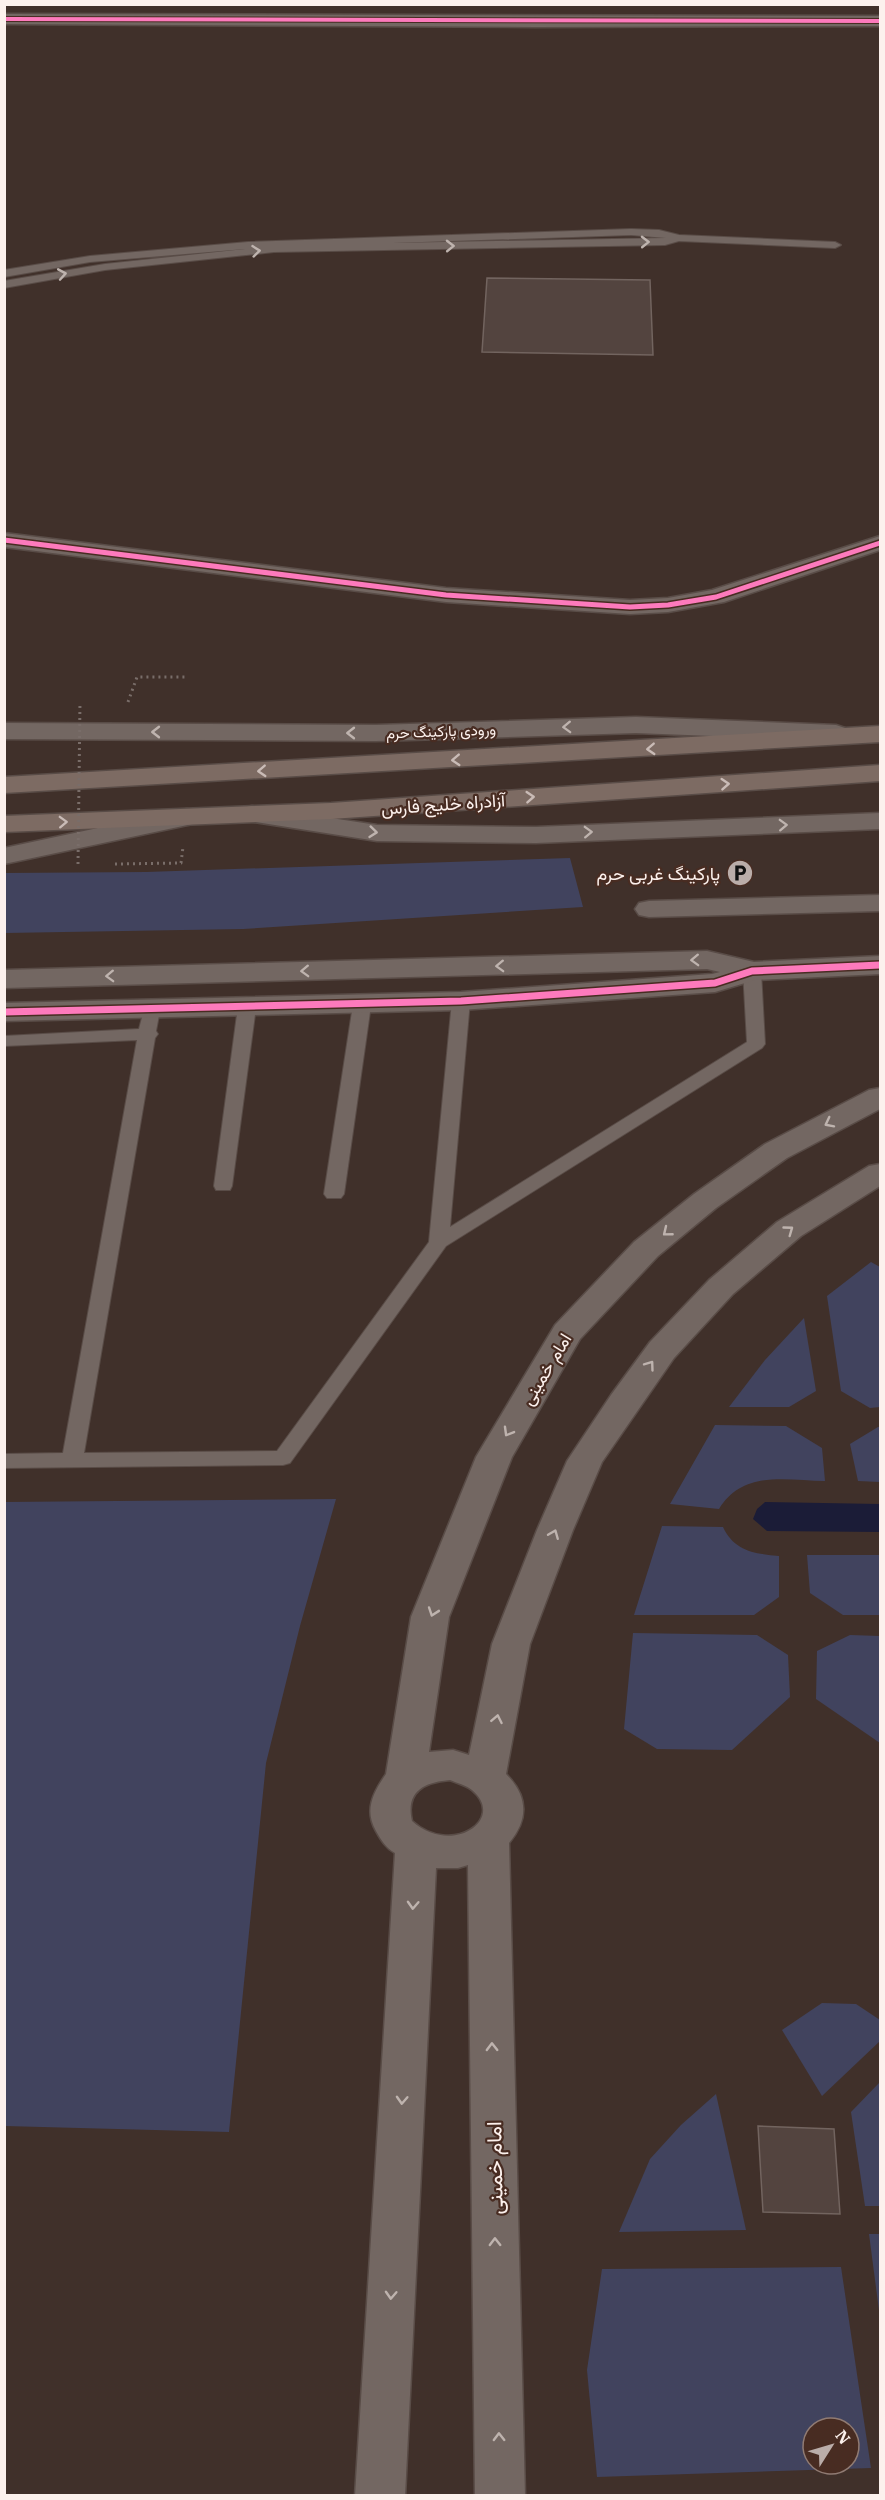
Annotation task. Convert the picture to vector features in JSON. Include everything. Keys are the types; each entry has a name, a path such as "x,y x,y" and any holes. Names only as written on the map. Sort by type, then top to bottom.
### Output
{"highway":[{"path":"4,785 687,747 879,734"},
{"name":"آزادراه خلیج فارس","path":"4,824 343,810 880,773"}],"street":[{"path":"4,19 523,22 880,21"},
{"path":"4,28 880,32"},
{"path":"4,540 446,595 630,607 668,605 716,597 880,543"},
{"name":"ورودی پارکینگ حرم","path":"4,731 376,733 636,725 879,734"},
{"path":"252,814 388,834 536,834 880,821"},
{"path":"4,856 188,817"},
{"path":"649,909 880,903"},
{"path":"4,979 707,960 752,971"},
{"path":"4,1012 150,1022 247,1007 461,1001 716,983 752,971 880,965"},
{"name":"امام خمینی","path":"405,1778 430,1617 494,1457 567,1333 646,1249 705,1201 776,1151 880,1096"},
{"path":"485,1777 512,1644 580,1471 610,1422 662,1350 721,1287 789,1229 880,1173"},
{"path":"453,1765 470,1769 485,1777 502,1796 504,1808 500,1825 488,1840 472,1849 453,1853 434,1852 416,1847 393,1827 389,1814 389,1801 395,1789 405,1778 419,1770 453,1765"},
{"name":"امام خمینی","path":"488,1840 500,2496"},
{"path":"380,2496 416,1847"}],"lane":[{"path":"4,274 90,259 248,245 631,232 679,237 835,245"},
{"path":"4,285 105,267 274,249 665,242 679,237"},
{"path":"4,1461 283,1458 439,1242 756,1044 752,971"},
{"path":"439,1242 461,1001"},
{"path":"334,1194 362,1005"},
{"path":"223,1186 247,1007"},
{"path":"4,1041 150,1022 72,1461"}],"path":[{"path":"128,702 137,677 188,677"},
{"path":"80,702 78,864 89,864"},
{"path":"112,864 181,863"}],"shaded area":[{"path":"570,858 583,907 243,929 5,933 5,873 146,872"},
{"path":"871,1262 880,1267 880,1407 870,1408 841,1391 827,1296"},
{"path":"804,1318 816,1391 789,1407 729,1407 765,1360"},
{"path":"715,1425 786,1426 822,1448 825,1481 780,1479 753,1483 740,1488 719,1509 670,1504"},
{"path":"880,1427 880,1482 858,1481 850,1444"},
{"path":"336,1499 300,1626 266,1763 229,2132 5,2126 5,1502"},
{"path":"765,1502 880,1504 880,1532 767,1531 753,1519 757,1509"},
{"path":"662,1526 723,1527 733,1541 746,1550 779,1556 779,1597 754,1615 634,1615"},
{"path":"807,1555 880,1555 880,1615 843,1615 810,1593"},
{"path":"633,1633 757,1635 788,1655 790,1697 732,1750 657,1749 624,1729"},
{"path":"850,1635 880,1636 880,1743 816,1699 817,1651"},
{"path":"822,2003 856,2004 880,2020 880,2041 822,2096 782,2030"},
{"path":"880,2082 880,2206 865,2206 851,2112"},
{"path":"716,2094 746,2230 619,2232 650,2159 681,2125"},
{"path":"869,2234 880,2234 880,2318"},
{"path":"841,2267 871,2468 861,2468 861,2416 801,2416 801,2470 597,2477 587,2370 602,2269"}],"building":[{"path":"487,278 650,280 653,355 482,352"},
{"path":"758,2126 834,2129 840,2214 763,2212"}],"cycle path":[{"path":"4,19 880,21"},
{"path":"4,540 446,595 630,607 668,605 716,597 880,543"},
{"path":"4,1012 461,1001 715,983 752,971 880,965"}],"place":[{"name":"پارکینگ غربی حرم","path":"740,873"}]}
